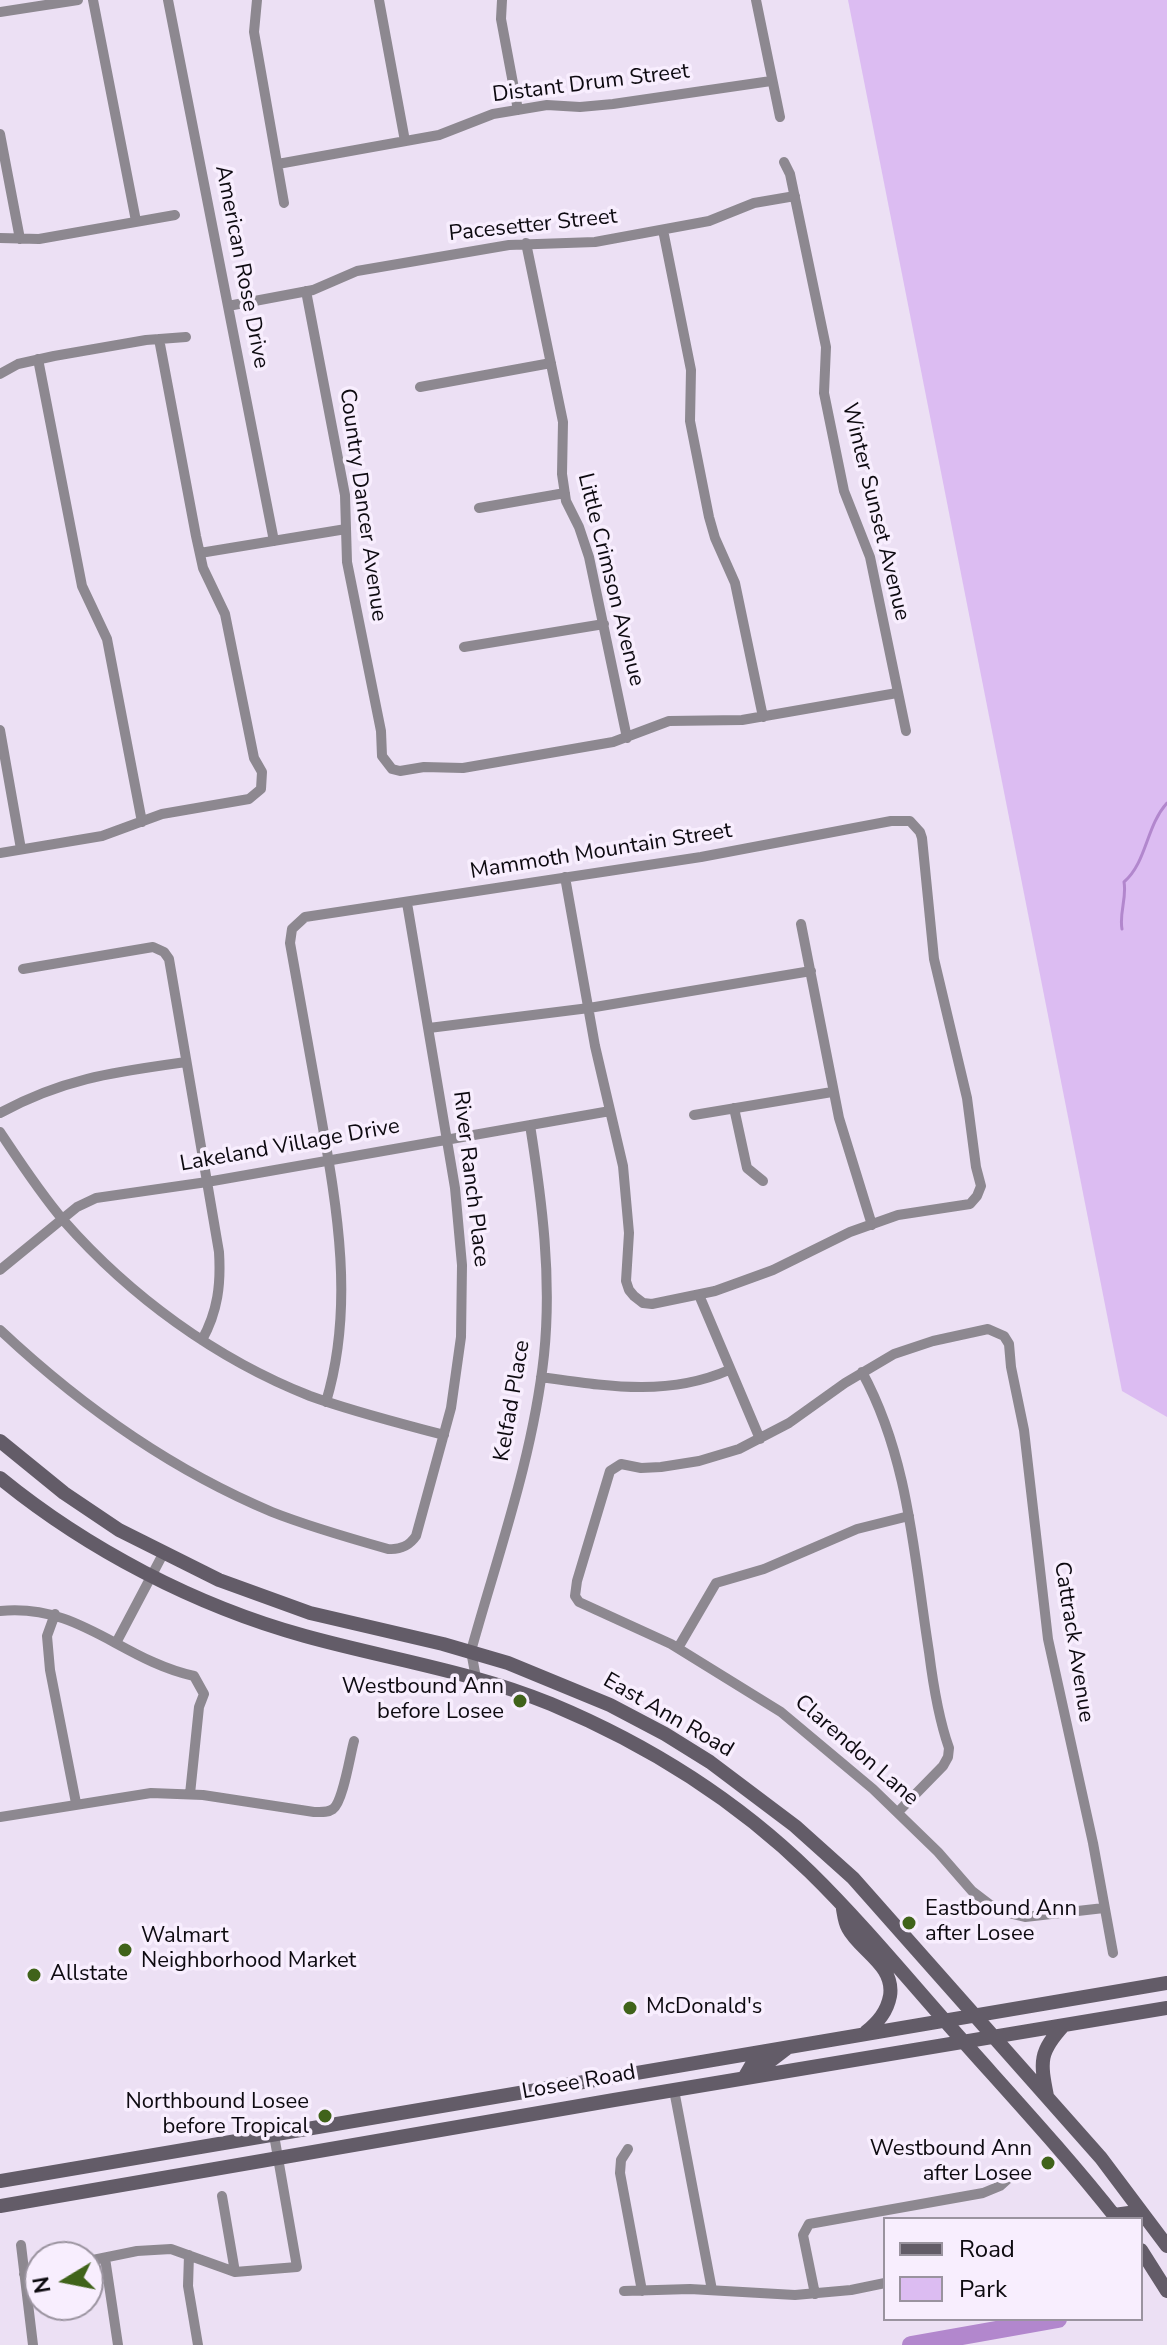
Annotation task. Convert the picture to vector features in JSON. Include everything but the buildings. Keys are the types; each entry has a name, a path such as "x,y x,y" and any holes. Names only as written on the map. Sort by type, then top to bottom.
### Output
{"main road":[{"name":"East Ann Road","path":"0,1441 64,1493 119,1530 227,1583 310,1613 471,1651 562,1683 649,1725 693,1751 762,1800 853,1878 1121,2181 1167,2246"},
{"name":"East Ann Road","path":"0,1478 66,1525 209,1602 287,1631 476,1678 554,1705 614,1733 696,1781 748,1818 796,1859 842,1905 1112,2217"},
{"path":"748,1818 762,1800"},
{"path":"842,1905 847,1927 884,1969 890,1985 889,2000 883,2014 864,2034"},
{"name":"Losee Road","path":"0,2181 1167,1983"},
{"name":"Losee Road","path":"0,2206 1167,2008"},
{"path":"1047,2098 1042,2057 1051,2039 1064,2025"},
{"path":"744,2078 751,2066 769,2062 790,2047"},
{"path":"674,2090 677,2078 691,2075 706,2063"},
{"path":"1143,2227 1167,2257"},
{"path":"1143,2253 1167,2291"}],"street":[{"path":"0,12 78,0"},
{"path":"93,0 136,221"},
{"name":"American Rose Drive","path":"168,0 274,541"},
{"path":"257,0 254,32 284,203"},
{"path":"379,0 405,141"},
{"path":"502,0 501,19 518,110"},
{"path":"756,0 780,117"},
{"name":"Distant Drum Street","path":"278,164 452,131 493,114 547,105 580,107 613,104 771,81"},
{"path":"0,134 20,239"},
{"name":"Winter Sunset Avenue","path":"784,162 795,196 826,347 824,393 844,491 870,557 906,731"},
{"name":"Pacesetter Street","path":"228,306 306,291 357,271 526,243 576,244 663,230 709,221 754,203 795,196"},
{"path":"0,238 39,239 175,215"},
{"path":"663,230 691,370 690,421 709,517 735,583 763,717"},
{"name":"Little Crimson Avenue","path":"526,243 563,422 565,493 584,539 627,738"},
{"name":"Country Dancer Avenue","path":"306,291 343,482 347,562 381,731 382,756 392,769 400,771 424,767 463,768 627,738"},
{"path":"0,374 18,364 38,359 186,337"},
{"path":"0,853 102,836 162,814 249,799 261,789 262,772 254,758 225,614 207,578 200,553 159,339"},
{"path":"38,359 82,586 107,639 142,822"},
{"path":"420,387 551,363"},
{"path":"479,508 565,493"},
{"path":"200,553 346,529"},
{"path":"464,647 604,624"},
{"path":"627,738 669,721 742,720 897,693"},
{"path":"0,730 21,849"},
{"name":"Mammoth Mountain Street","path":"329,1160 290,943 295,926 305,917 701,857 891,821 910,821 922,838 934,959 967,1098 981,1186 970,1204 917,1211 872,1225"},
{"path":"565,877 589,1008 619,1144 630,1257 626,1281 629,1290 643,1303 699,1295 773,1270 872,1225 832,1092 801,924"},
{"name":"River Ranch Place","path":"0,1330 45,1372 98,1414 193,1474 252,1503 319,1529 388,1549 404,1547 416,1536 444,1435 457,1372 462,1303 459,1224 407,903"},
{"path":"23,969 153,947 164,952 169,959 220,1272 217,1306 202,1340"},
{"path":"429,1028 589,1008 811,971"},
{"path":"0,1113 31,1096 82,1079 186,1062"},
{"path":"694,1115 832,1092"},
{"path":"734,1108 747,1168 763,1181"},
{"name":"Lakeland Village Drive","path":"0,1270 77,1207 96,1198 207,1182 610,1111"},
{"name":"Kelfad Place","path":"476,1678 471,1651 531,1438 541,1377 546,1271 543,1214 530,1125"},
{"path":"0,1132 62,1219 129,1284 202,1340 278,1381 326,1402 444,1435"},
{"path":"326,1402 339,1343 342,1288 329,1160"},
{"path":"699,1295 760,1439 789,1423 862,1372 888,1430 909,1516 932,1672 949,1748 943,1766 898,1812"},
{"name":"Cattrack Avenue","path":"862,1372 894,1354 933,1341 988,1329 1004,1336 1009,1344 1024,1430 1048,1639 1088,1815 1113,1953"},
{"path":"541,1377 639,1389 685,1384 729,1370"},
{"name":"Clarendon Lane","path":"760,1439 699,1461 661,1467 641,1468 621,1464 614,1467 600,1499 575,1596 579,1602 678,1648 801,1727 898,1812 972,1891 989,1904 1004,1912 1041,1917 1104,1908"},
{"path":"678,1648 716,1583 764,1569 857,1529 909,1516"},
{"path":"116,1643 163,1554"},
{"path":"0,1611 26,1610 55,1614 84,1625 162,1667 194,1676 204,1694 199,1707 190,1794"},
{"path":"55,1614 47,1636 49,1659 76,1803"},
{"path":"0,1817 140,1794 190,1794 314,1812 329,1811 336,1807 340,1798 354,1741"},
{"path":"674,2090 712,2290"},
{"path":"118,2345 105,2258 137,2251 171,2249 235,2272 297,2267 274,2135"},
{"path":"628,2149 621,2160 620,2173 642,2291"},
{"path":"815,2294 803,2232 809,2224 992,2191 1010,2177"},
{"path":"222,2196 235,2272"},
{"path":"21,2245 24,2274"},
{"path":"189,2255 188,2286 198,2345"},
{"path":"624,2291 815,2294 883,2283"},
{"path":"30,2321 33,2345"}],"green space":[{"path":"848,0 1167,0 1167,1417 1122,1391"}],"waterway":[{"path":"1122,929 1124,882 1132,874 1167,803"},
{"path":"911,2345 1047,2321"}],"place":[{"name":"Westbound Ann before Losee","path":"520,1701"},
{"name":"Eastbound Ann after Losee","path":"909,1923"},
{"name":"Walmart Neighborhood Market","path":"125,1950"},
{"name":"Allstate","path":"34,1975"},
{"name":"McDonald's","path":"630,2008"},
{"name":"Northbound Losee before Tropical","path":"325,2116"},
{"name":"Westbound Ann after Losee","path":"1048,2163"}]}
